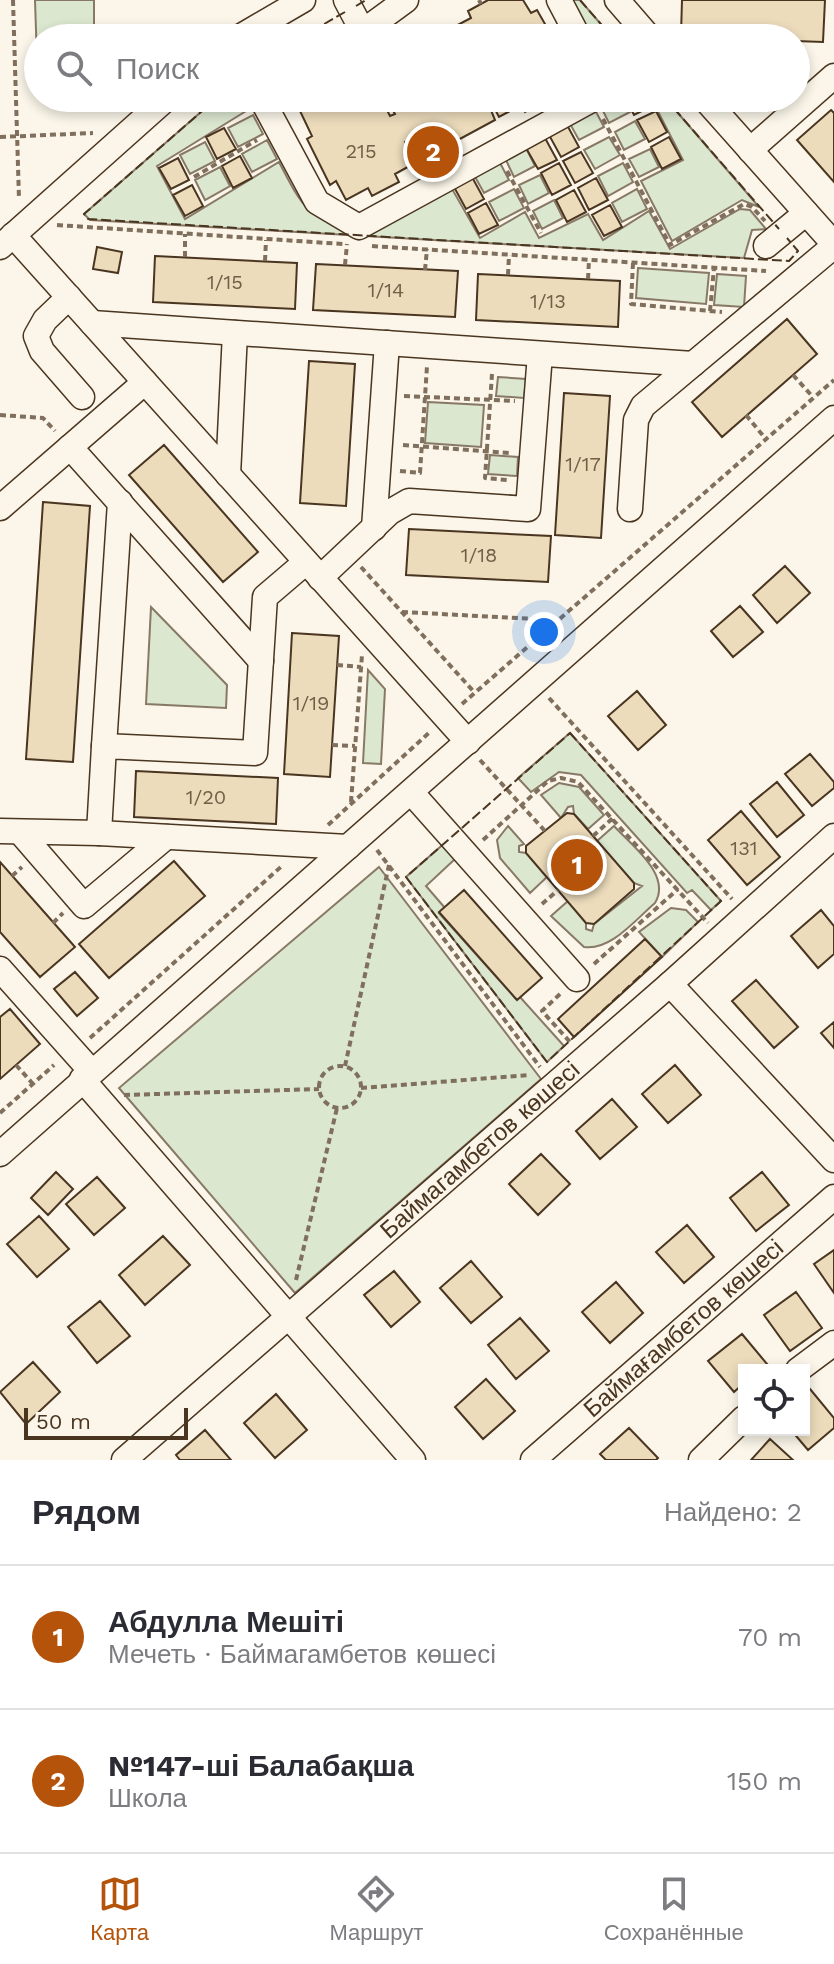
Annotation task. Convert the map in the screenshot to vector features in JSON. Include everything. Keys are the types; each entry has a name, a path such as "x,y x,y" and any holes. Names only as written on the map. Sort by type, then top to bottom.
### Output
{"street":[{"path":"251,24 266,8 303,0"},
{"path":"346,0 354,24"},
{"path":"373,24 406,0"},
{"path":"559,0 572,24"},
{"path":"617,0 638,24"},
{"path":"810,98 833,78"},
{"path":"151,112 15,234 474,751"},
{"path":"268,112 317,202 359,227 569,112"},
{"path":"630,509 638,413 834,245 716,112"},
{"path":"750,150 794,112"},
{"path":"772,241 806,213"},
{"path":"69,297 45,320 36,336 42,351 82,397"},
{"path":"92,323 235,333 386,352 540,354 693,364"},
{"path":"228,475 235,333"},
{"path":"374,528 386,352"},
{"path":"230,626 265,597 348,552 399,505 409,501 528,509 540,354"},
{"path":"0,508 145,382"},
{"path":"0,1154 411,792 474,751 834,418"},
{"path":"70,447 261,661"},
{"path":"99,833 120,502"},
{"path":"104,746 255,753 265,597"},
{"path":"411,792 577,979"},
{"path":"10,832 99,833 306,845 356,841"},
{"path":"10,832 84,906 166,837"},
{"name":"Баймагамбетов көшесі","path":"124,1460 670,984 834,836"},
{"path":"1,973 73,1051 87,1075 413,1460"},
{"path":"670,984 834,1160"},
{"name":"Баймағамбетов көшесі","path":"533,1460 834,1197"},
{"path":"806,1364 834,1343"},
{"path":"701,1460 738,1424"}],"path":[{"path":"13,0 19,137 15,234 185,234 347,244 345,265"},
{"path":"601,112 670,245 744,204 757,211 772,241"},
{"path":"194,177 276,128"},
{"path":"0,137 128,132"},
{"path":"497,152 541,233"},
{"path":"185,234 185,257"},
{"path":"265,261 266,239"},
{"path":"363,245 801,274"},
{"path":"425,270 427,249"},
{"path":"508,275 509,255"},
{"path":"588,279 589,260"},
{"path":"633,263 631,304 752,314"},
{"path":"710,311 714,268"},
{"path":"378,469 420,473 422,447 427,364 386,352"},
{"path":"493,370 485,478 530,482"},
{"path":"793,375 813,398"},
{"path":"0,1113 306,845 445,718 834,380"},
{"path":"383,395 536,402"},
{"path":"0,415 43,418 70,447"},
{"path":"746,415 766,439"},
{"path":"380,444 532,455"},
{"path":"348,552 475,693"},
{"path":"402,612 558,620"},
{"path":"350,805 364,627"},
{"path":"337,665 361,667"},
{"path":"549,698 747,915"},
{"path":"332,745 355,746"},
{"path":"474,751 545,831"},
{"path":"466,855 548,781 570,779 585,786 722,938"},
{"path":"593,836 613,818"},
{"path":"356,841 390,865 545,1074 361,1088"},
{"path":"345,1066 390,865"},
{"path":"574,1047 542,1011 678,889"},
{"path":"16,1065 33,1084"},
{"path":"345,1066 357,1074 361,1088 356,1100 337,1108 325,1101 319,1089 326,1071 345,1066"},
{"path":"113,1095 319,1089"},
{"path":"289,1316 337,1108"}],"green space":[{"path":"35,0 94,0 94,24 36,24"},
{"path":"568,0 580,0 601,24 581,24"},
{"path":"201,112 245,112 157,166 185,219 279,162 302,203 310,210 328,221 361,233 451,187 480,238 525,212 539,238 588,214 603,240 649,211 670,249 740,209 750,210 766,229 752,230 744,258 90,220 84,214"},
{"path":"587,112 596,112 604,127 579,140 569,122"},
{"path":"604,112 630,112 609,123"},
{"path":"658,112 677,112 759,207 742,200 672,241 641,181 683,160"},
{"path":"253,115 263,134 238,147 228,128"},
{"path":"635,121 645,139 624,150 615,132"},
{"path":"609,137 620,155 595,169 584,150"},
{"path":"267,140 277,159 252,172 242,154"},
{"path":"205,142 215,161 190,174 180,155"},
{"path":"526,148 535,166 514,177 505,158"},
{"path":"650,149 659,167 639,177 629,159"},
{"path":"499,161 509,180 484,193 474,175"},
{"path":"623,163 633,182 608,196 598,176"},
{"path":"220,167 230,186 205,200 195,180"},
{"path":"540,175 549,193 528,204 519,185"},
{"path":"514,189 524,208 499,221 489,202"},
{"path":"637,189 647,209 622,222 612,203"},
{"path":"554,200 563,218 542,229 533,211"},
{"path":"638,268 709,273 706,304 636,298"},
{"path":"717,274 746,276 744,307 714,305"},
{"path":"498,377 526,379 524,398 496,396"},
{"path":"428,402 484,405 481,447 425,443"},
{"path":"490,455 518,457 517,476 488,474"},
{"path":"151,607 227,685 226,708 146,704"},
{"path":"368,670 385,689 381,764 363,763"},
{"path":"570,733 721,901 711,910 692,890 687,893 581,775 559,772 531,792 518,778"},
{"path":"559,783 579,787 604,815 588,829 574,814 573,806 568,807 561,818 541,795"},
{"path":"508,826 524,844 519,846 519,852 526,853 547,877 530,893 500,858 497,840"},
{"path":"614,826 648,862 658,882 659,892 655,903 613,939 594,947 584,947 551,916 568,901 586,923 586,929 592,931 594,924 642,886 634,883 597,841"},
{"path":"447,841 455,859 426,886 445,908 439,913 516,999 520,997 564,1046 547,1062 406,877"},
{"path":"379,867 541,1079 295,1293 119,1088"},
{"path":"671,908 686,910 698,922 662,957 639,932"}],"building":[{"path":"488,0 523,0 531,13 537,10 545,24 460,24 471,18 468,11"},
{"path":"682,0 825,0 823,42 810,42 810,24 681,24"},
{"path":"831,110 834,113 834,182 797,140"},
{"path":"300,112 388,112 390,116 394,112 492,112 495,120 421,160 411,139 405,142 415,163 395,174 399,182 372,196 368,188 346,200 336,181 330,185 307,139 312,136"},
{"path":"657,112 667,132 649,142 637,120"},
{"path":"567,125 579,147 561,157 549,135"},
{"path":"224,128 236,149 217,159 206,137"},
{"path":"669,137 681,159 662,169 651,147"},
{"path":"545,138 557,160 538,169 526,148"},
{"path":"581,152 593,173 575,183 563,161"},
{"path":"240,156 252,178 233,188 222,166"},
{"path":"178,158 189,180 171,189 159,168"},
{"path":"559,163 571,185 552,195 541,173"},
{"path":"472,177 484,199 466,209 454,187"},
{"path":"596,178 608,200 589,210 578,188"},
{"path":"192,185 203,206 185,216 173,195"},
{"path":"574,190 586,212 567,222 556,200"},
{"path":"486,203 498,225 479,234 468,213"},
{"path":"610,205 622,227 604,236 592,215"},
{"path":"97,247 122,252 118,273 93,269"},
{"path":"155,256 297,263 295,309 153,302"},
{"path":"316,264 458,271 455,317 313,310"},
{"path":"478,274 620,281 618,327 476,320"},
{"path":"787,319 817,354 722,437 692,402"},
{"path":"309,361 355,364 346,506 300,503"},
{"path":"564,393 610,396 601,538 555,535"},
{"path":"164,445 258,552 223,582 129,475"},
{"path":"43,502 90,506 73,762 26,759"},
{"path":"409,529 551,536 548,582 406,575"},
{"path":"785,566 810,593 777,623 753,595"},
{"path":"740,606 763,632 733,657 711,631"},
{"path":"292,633 339,636 330,777 284,774"},
{"path":"637,691 666,725 638,750 608,716"},
{"path":"810,754 834,782 834,788 812,806 785,774"},
{"path":"136,771 278,778 276,824 134,817"},
{"path":"777,782 804,815 777,837 750,804"},
{"path":"741,811 780,857 747,885 708,840"},
{"path":"567,813 574,814 634,883 634,889 594,924 586,923 526,853 526,846"},
{"path":"174,861 205,896 109,978 79,944"},
{"path":"0,862 75,947 40,977 0,932"},
{"path":"464,890 542,978 517,1000 439,912"},
{"path":"821,910 834,926 834,954 818,968 791,936"},
{"path":"645,939 662,957 574,1037 558,1019"},
{"path":"75,972 98,998 77,1016 54,989"},
{"path":"756,980 798,1027 774,1048 732,1001"},
{"path":"10,1009 40,1044 0,1079 0,1017"},
{"path":"834,1022 834,1048 821,1033"},
{"path":"675,1065 701,1095 668,1123 642,1094"},
{"path":"612,1099 637,1127 600,1159 576,1131"},
{"path":"541,1154 570,1184 538,1215 509,1184"},
{"path":"56,1172 73,1189 48,1215 31,1198"},
{"path":"762,1172 789,1205 756,1231 730,1198"},
{"path":"97,1177 125,1208 94,1235 66,1204"},
{"path":"39,1216 69,1249 37,1277 7,1244"},
{"path":"687,1225 714,1257 684,1283 656,1252"},
{"path":"163,1236 190,1265 145,1305 119,1275"},
{"path":"834,1250 834,1293 814,1264"},
{"path":"471,1261 502,1297 471,1323 440,1288"},
{"path":"394,1271 420,1302 391,1327 364,1295"},
{"path":"616,1282 643,1313 610,1343 582,1312"},
{"path":"796,1292 822,1328 790,1351 764,1315"},
{"path":"100,1301 130,1336 97,1363 68,1327"},
{"path":"520,1318 549,1351 516,1379 488,1345"},
{"path":"742,1334 767,1364 738,1364 738,1388 734,1392 708,1361"},
{"path":"33,1362 60,1392 26,1424 0,1392"},
{"path":"486,1379 515,1411 483,1439 455,1407"},
{"path":"810,1389 834,1418 834,1428 808,1450 796,1436 810,1436"},
{"path":"276,1394 307,1430 275,1458 244,1423"},
{"path":"629,1428 658,1458 656,1460 606,1460 600,1454"},
{"path":"205,1430 231,1460 180,1460 176,1455"},
{"path":"770,1439 793,1460 751,1460"}],"fence":[{"path":"356,6 366,0"},
{"path":"580,0 601,24"},
{"path":"324,24 345,12"},
{"path":"201,112 84,214 88,219 789,261 798,251 787,238"},
{"path":"677,112 779,229"},
{"path":"570,733 721,901 547,1062 406,877 570,733"}],"place":[{"name":"№147-ші Балабақша","path":"433,152"},
{"name":"Абдулла Мешіті","path":"577,865"}]}
